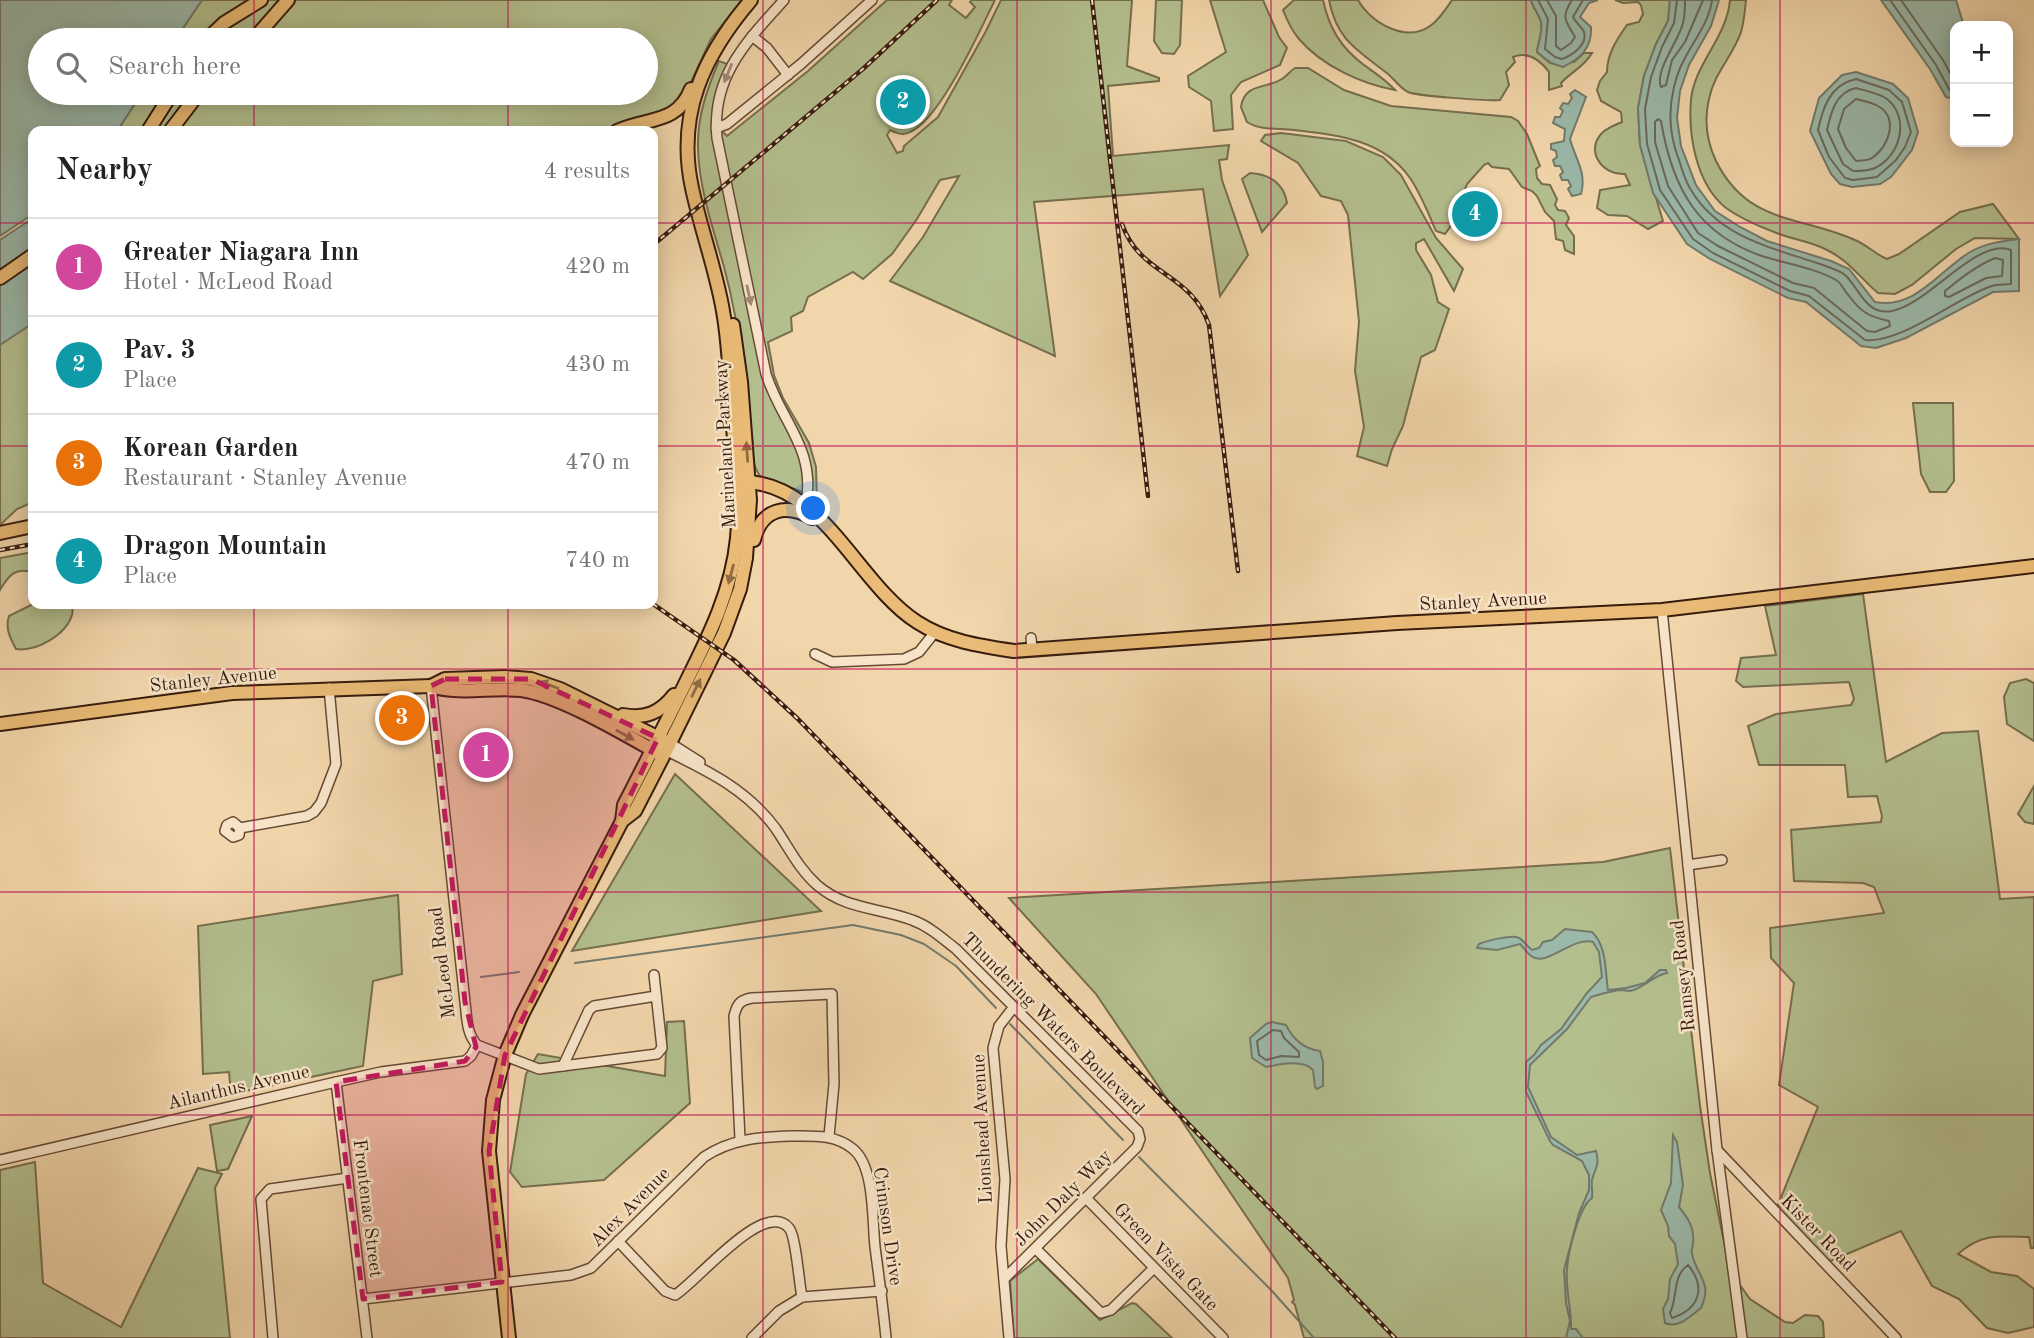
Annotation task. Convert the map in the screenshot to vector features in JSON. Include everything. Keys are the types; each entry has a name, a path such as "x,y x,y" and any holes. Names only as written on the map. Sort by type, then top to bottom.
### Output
{"main road":[{"path":"219,28 261,0"},
{"path":"264,28 288,0"},
{"path":"692,124 696,90 707,62 749,0"},
{"path":"630,126 666,117 678,110 686,100 699,67 718,33 732,14 749,0"},
{"path":"692,124 713,65 731,37 762,0"},
{"path":"151,126 164,105"},
{"path":"174,126 190,105"},
{"path":"656,126 692,124"},
{"name":"Marineland Parkway","path":"662,747 724,633 740,589 750,524 743,482 738,353 723,277 698,184 692,124"},
{"path":"0,278 28,258"},
{"path":"0,286 28,266"},
{"name":"Marineland Parkway","path":"505,1055 522,1014 622,821 635,811 687,679 715,622 731,574 743,482"},
{"name":"Stanley Avenue","path":"743,482 783,491 806,505 898,606 916,622 974,646 1014,651 1031,644 1662,610 2034,566"},
{"path":"724,633 739,603 757,527 765,518 778,510 800,510 826,525"},
{"path":"0,533 28,527"},
{"name":"Stanley Avenue","path":"431,686 444,679 531,679 561,689 612,713 662,747"},
{"path":"612,713 634,717 654,714 687,679"},
{"name":"Stanley Avenue","path":"0,724 232,693 431,686 448,691 509,690 539,694 616,730 662,747"},
{"path":"505,1055 493,1100 489,1151 509,1338"}],"street":[{"path":"784,0 731,64 717,102 716,128 766,374 779,407 800,442 805,456 808,486 806,505"},
{"path":"716,128 727,124 788,75 872,0"},
{"path":"752,36 767,48 788,75"},
{"name":"Ramsey Road","path":"1662,610 1717,1150 1742,1338"},
{"path":"815,654 832,662 904,659 919,652 935,632"},
{"name":"McLeod Road","path":"431,686 468,1028 477,1045"},
{"path":"240,828 307,816 321,803 336,764 329,688"},
{"name":"Thundering Waters Boulevard","path":"662,747 695,770 709,771"},
{"name":"Thundering Waters Boulevard","path":"662,747 699,761 709,771 740,791 775,827 799,865 817,885 839,900 914,920 934,931 956,949 1135,1127 1140,1137"},
{"path":"1688,865 1722,860"},
{"path":"477,1045 539,1069 657,1054 662,1048 654,975"},
{"path":"740,1139 734,1016 737,1005 741,1000 752,998 832,994 834,1084 829,1136"},
{"path":"563,1066 589,1010 594,1006 656,996"},
{"name":"Lionshead Avenue","path":"1009,1338 1001,1239 1005,1185 993,1048 997,1030 1013,1008"},
{"name":"Ailanthus Avenue","path":"0,1160 381,1072 465,1061 477,1045"},
{"name":"Frontenac Street","path":"336,1082 367,1338"},
{"name":"Alex Avenue","path":"363,1299 571,1275 591,1268 704,1157 718,1147 740,1139 829,1136"},
{"name":"Crimson Drive","path":"829,1136 851,1147 860,1155 865,1168 872,1198 886,1338"},
{"name":"John Daly Way","path":"1004,1279 1137,1147 1140,1137"},
{"name":"Kister Road","path":"1717,1150 1896,1338"},
{"path":"273,1338 261,1199 271,1189 348,1178"},
{"name":"Green Vista Gate","path":"1086,1198 1223,1338"},
{"path":"618,1241 665,1291 675,1295 686,1288 743,1233 765,1223 780,1222 789,1227 794,1239 802,1297"},
{"path":"1036,1249 1101,1313 1111,1310 1154,1268"},
{"path":"752,1338 779,1311 802,1297 882,1291"}],"highlighted area":[{"path":"445,679 531,679 658,738 505,1055 489,1151 502,1282 363,1299 336,1082 465,1061 476,1047 465,1002 431,686"}],"green space":[{"path":"202,0 742,0 711,39 681,103 625,126 120,126 134,105 658,105 658,28 183,28"},
{"path":"887,0 952,0 949,5 966,18 975,7 970,2 972,0 995,0 958,73 934,111 922,124 907,133 900,134 890,130 887,135 897,153 903,151 904,146 938,117 1001,0 1132,0 1127,66 1159,78 1159,81 1108,86 1113,156 1229,145 1227,159 1219,160 1222,180 1248,255 1220,296 1203,189 1034,202 1055,356 890,281 923,237 959,176 940,180 892,254 863,279 853,272 808,297 803,311 791,317 792,331 768,342 774,375 783,398 809,443 816,467 817,501 800,491 760,476 755,466 748,439 735,317 704,193 698,148 704,103 719,61 730,65 713,122 727,136 808,71","holes":["903,86 915,94 911,101 917,105 909,117 890,104"]},
{"path":"1156,0 1182,0 1180,45 1174,54 1162,53 1154,41"},
{"path":"1210,0 1263,0 1279,37 1287,48 1280,65 1241,82 1231,95 1233,129 1214,131 1211,101 1189,87 1188,76 1226,52"},
{"path":"1294,0 1323,0 1329,20 1343,44 1395,90 1343,72 1308,49 1294,32 1283,10"},
{"path":"1329,0 1358,0 1380,23 1410,32 1421,31 1433,24 1452,0 1531,0 1541,22 1537,52 1550,63 1574,62 1584,53 1592,53 1561,83 1562,86 1549,90 1549,72 1542,64 1529,56 1518,55 1513,57 1515,62 1506,72 1509,85 1500,100 1414,94 1403,89 1350,43 1337,25"},
{"path":"1615,0 1670,0 1668,21 1644,76 1638,108 1640,145 1663,221 1648,229 1627,216 1608,215 1597,208 1600,190 1630,185 1625,174 1617,174 1604,167 1595,148 1602,133 1622,122 1621,112 1601,101 1597,90 1600,81 1607,72 1611,53 1627,25 1639,22 1643,14 1638,2 1623,3"},
{"path":"1730,0 1746,0 1743,24 1738,41 1711,90 1707,123 1710,146 1716,161 1729,182 1743,197 1776,215 1855,240 1887,259 1899,254 1960,212 1993,204 2019,239 1975,238 1956,249 1912,285 1895,294 1878,293 1834,254 1819,246 1762,227 1726,208 1707,186 1701,172 1693,143 1690,113 1698,74 1723,26"},
{"path":"1295,68 1308,68 1344,90 1391,106 1511,117 1518,121 1527,134 1540,166 1536,169 1537,178 1542,184 1550,185 1557,199 1555,205 1558,210 1565,211 1569,218 1566,225 1574,236 1574,254 1565,250 1563,241 1556,239 1554,221 1545,212 1537,196 1522,187 1509,169 1492,167 1488,163 1484,165 1467,184 1445,234 1436,231 1410,178 1399,165 1373,147 1342,137 1264,128 1247,122 1241,107 1246,94 1282,79"},
{"path":"1281,133 1346,141 1383,157 1401,175 1436,238 1463,269 1454,291 1424,239 1416,243 1416,250 1431,275 1438,302 1449,309 1435,350 1421,357 1403,426 1387,466 1357,456 1364,427 1355,371 1359,322 1348,215 1341,201 1321,196 1298,163 1261,141 1265,135"},
{"path":"1250,173 1263,175 1279,185 1287,203 1262,232 1242,179"},
{"path":"28,325 28,504 17,509 0,525 0,344"},
{"path":"1913,403 1953,403 1954,481 1946,492 1930,492 1921,474"},
{"path":"28,553 28,571 13,574 0,590 0,558"},
{"path":"1863,594 1886,762 1942,733 1978,731 2000,899 2034,897 2034,1248 2031,1248 2029,1237 2000,1236 1975,1242 1958,1254 1991,1272 2017,1276 2034,1289 2034,1327 2008,1333 1987,1328 1959,1299 1932,1286 1901,1231 1828,1262 1777,1207 1818,1107 1779,1085 1794,983 1771,958 1770,928 1884,913 1874,887 1863,883 1794,881 1791,830 1881,822 1882,816 1877,796 1848,797 1845,765 1759,765 1748,726 1776,714 1851,705 1854,699 1849,682 1743,687 1736,681 1741,658 1776,655 1765,606"},
{"path":"28,606 28,609 73,609 69,622 57,635 41,645 24,649 16,649 10,637 9,616"},
{"path":"2026,679 2034,683 2034,741 2007,724 2004,697 2010,683"},
{"path":"675,774 821,911 572,951"},
{"path":"2034,786 2034,824 2025,822 2018,814"},
{"path":"1670,848 1700,1106 1710,1173 1730,1271 1750,1299 1785,1322 1793,1323 1805,1315 1818,1316 1823,1322 1824,1338 1304,1338 1292,1302 1294,1300 1288,1278 1096,994 1009,898 1603,862"},
{"path":"398,895 402,974 373,981 363,1066 231,1094 229,1072 203,1074 198,926"},
{"path":"684,1021 690,1103 604,1180 522,1187 510,1172 526,1074 538,1054 665,1076 667,1022"},
{"path":"252,1116 228,1169 217,1171 210,1125"},
{"path":"35,1162 43,1283 121,1327 198,1168 222,1174 215,1188 230,1338 0,1338 0,1170"},
{"path":"1038,1259 1100,1320 1132,1303 1136,1304 1172,1338 1014,1338 1010,1281"}],"water":[{"path":"0,0 202,0 183,28 28,28 28,105 134,105 120,126 28,126 28,217 0,236"},
{"path":"1531,0 1598,0 1589,3 1580,17 1591,27 1591,34 1584,52 1575,60 1563,67 1551,63 1537,52 1541,22"},
{"path":"1670,0 1719,0 1711,26 1689,65 1680,91 1677,118 1681,146 1696,185 1715,211 1767,241 1849,269 1875,302 1902,300 1926,287 1970,252 1988,244 2019,239 2019,291 1993,292 1906,338 1876,348 1861,346 1806,302 1788,298 1710,259 1687,244 1653,193 1640,145 1638,108 1644,76 1668,21"},
{"path":"1881,0 1956,0 1962,21 1950,21 1950,98 1946,97 1930,69"},
{"path":"1856,72 1893,84 1908,98 1918,132 1912,150 1891,177 1880,184 1852,187 1840,184 1831,174 1810,131 1819,98 1842,75"},
{"path":"1575,90 1586,97 1570,139 1583,179 1581,194 1572,196 1568,189 1571,186 1568,180 1562,180 1560,175 1563,172 1560,166 1555,166 1553,160 1557,157 1556,151 1551,149 1551,144 1564,141 1565,129 1553,123 1555,117 1560,117 1563,111 1560,108 1563,103 1568,104 1572,98 1570,94"},
{"path":"28,221 28,326 0,345 0,240"},
{"path":"1565,929 1592,932 1597,938 1604,959 1608,990 1645,983 1660,970 1666,970 1667,973 1630,991 1619,990 1591,997 1567,1029 1530,1065 1528,1087 1551,1137 1577,1155 1596,1151 1597,1156 1592,1198 1579,1220 1567,1269 1571,1329 1576,1329 1583,1338 1566,1338 1570,1321 1564,1270 1579,1213 1589,1190 1589,1175 1582,1161 1550,1141 1526,1092 1526,1062 1561,1029 1602,977 1599,952 1593,942 1585,941 1537,959 1520,944 1497,950 1477,948 1479,944 1487,941 1516,937 1532,950 1539,948 1543,942 1552,940"},
{"path":"1272,1022 1286,1025 1299,1042 1320,1051 1323,1086 1317,1089 1315,1087 1313,1070 1303,1064 1266,1067 1252,1058 1250,1038"},
{"path":"1673,1135 1677,1142 1683,1185 1679,1207 1692,1228 1692,1254 1705,1292 1701,1308 1684,1321 1670,1324 1665,1323 1663,1309 1668,1299 1670,1279 1678,1264 1675,1244 1669,1236 1661,1210 1671,1183"}],"waterway":[{"path":"575,963 853,925 901,935 924,944 956,966 996,1008"},
{"path":"481,977 519,972"},
{"path":"1010,1024 1123,1140"},
{"path":"1139,1157 1272,1291 1314,1338"}],"railway":[{"path":"658,241 864,68 937,0"},
{"path":"1092,0 1148,496"},
{"path":"1122,224 1130,241 1141,254 1190,294 1209,325 1238,571"},
{"path":"0,550 28,545"},
{"path":"658,607 734,660 798,719 1395,1338"}],"place":[{"name":"Pav. 3","path":"903,102"},
{"name":"Dragon Mountain","path":"1475,214"},
{"name":"Korean Garden","path":"402,718"},
{"name":"Greater Niagara Inn","path":"486,755"}]}
